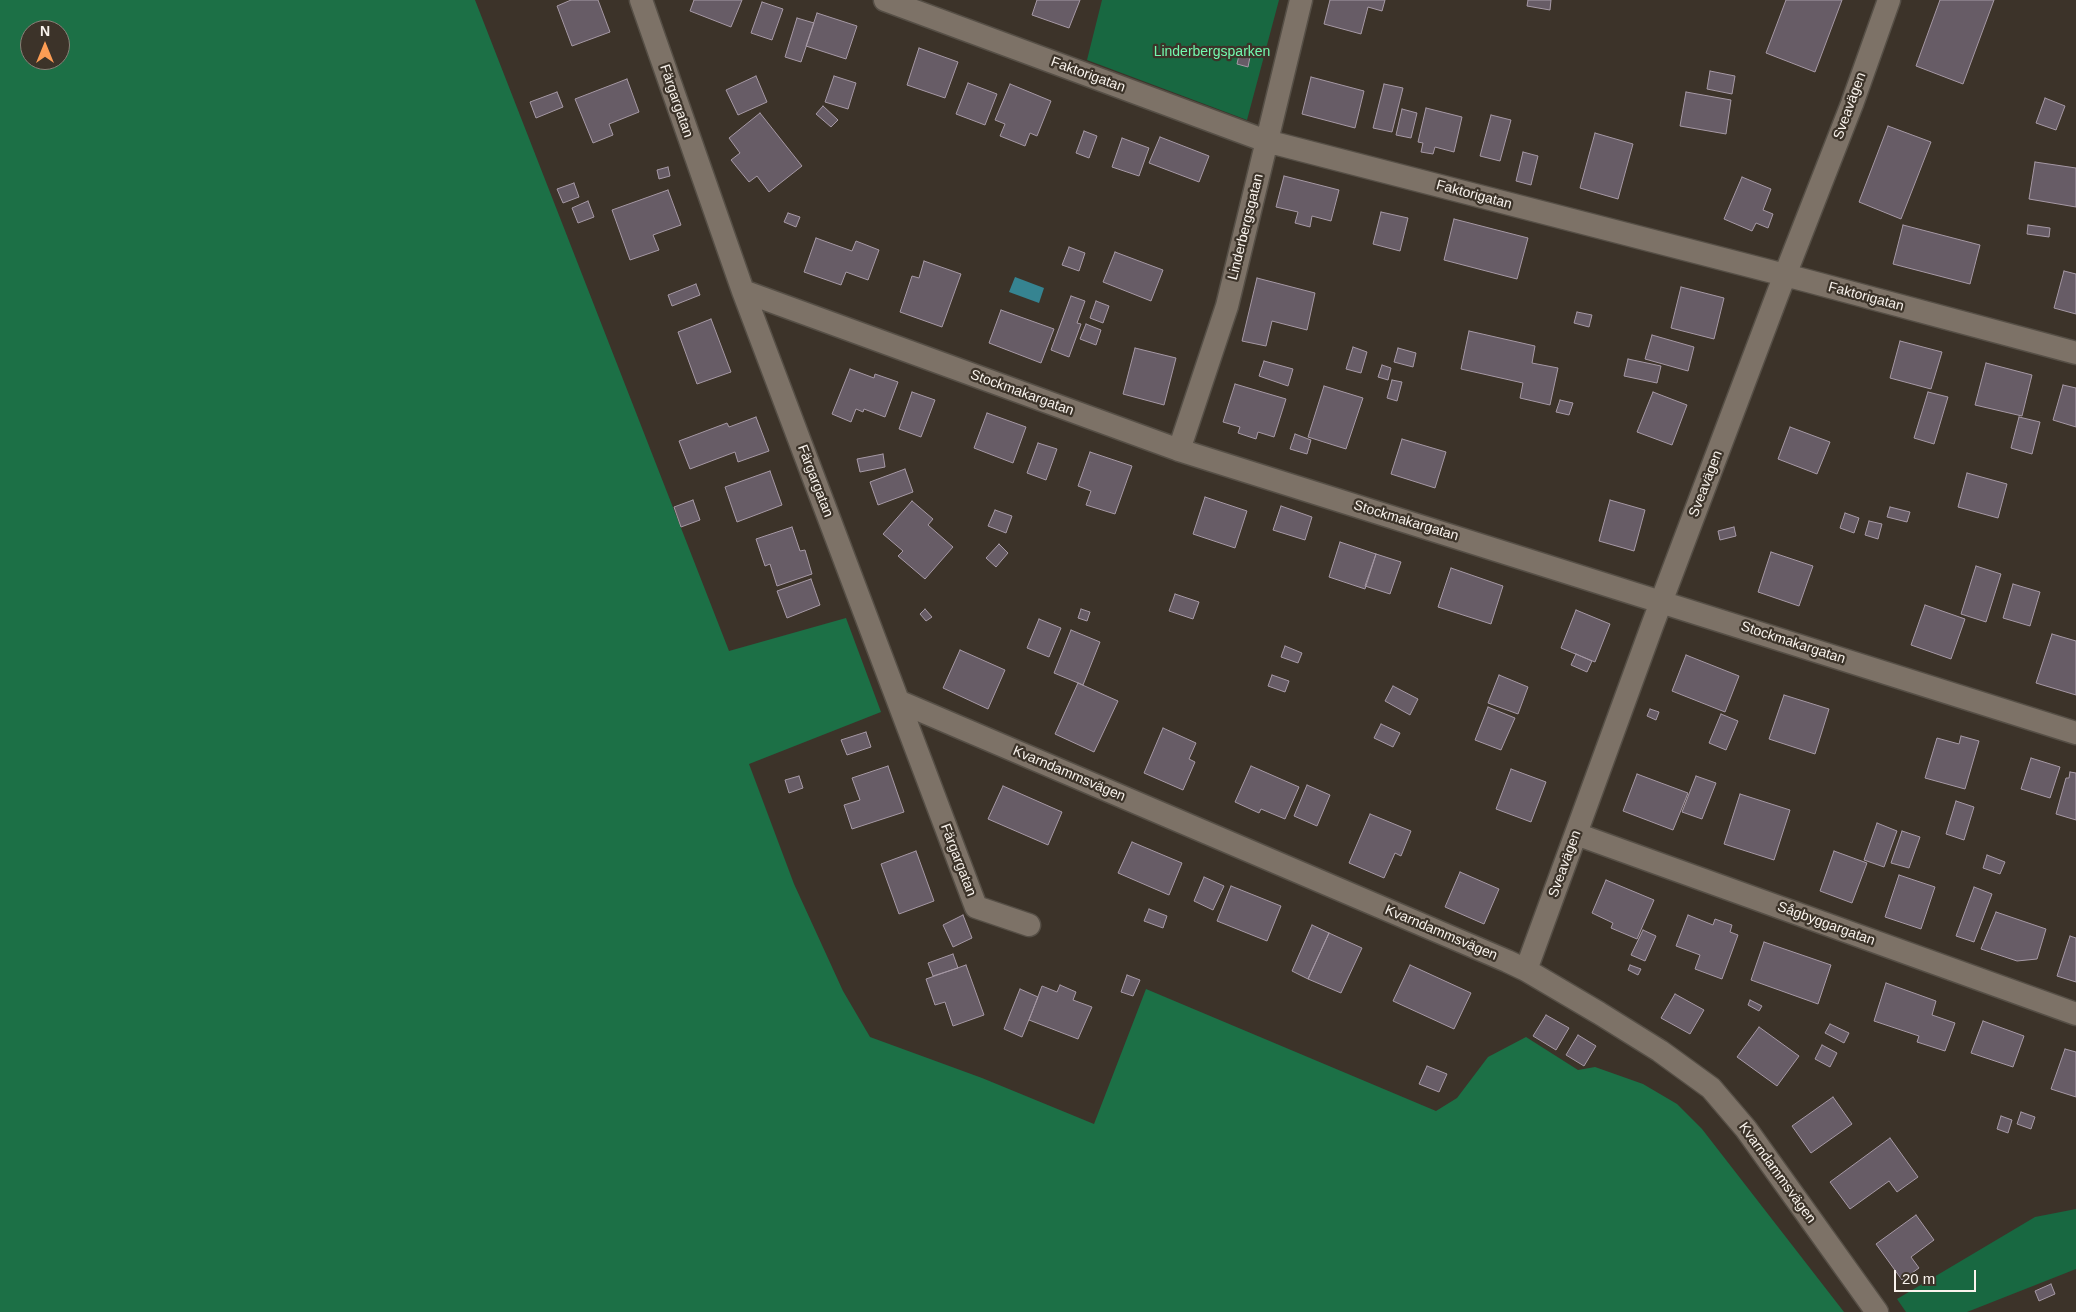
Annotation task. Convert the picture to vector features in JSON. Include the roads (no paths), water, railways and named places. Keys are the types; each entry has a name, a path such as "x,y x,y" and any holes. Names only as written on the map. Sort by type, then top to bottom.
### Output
{"street":[{"name":"Färgargatan","path":"641,0 743,291 976,907 1029,925"},
{"name":"Faktorigatan","path":"885,0 1266,141 2076,353"},
{"name":"Linderbergsgatan","path":"1179,450 1227,306 1301,0"},
{"name":"Sveavägen","path":"1526,970 1662,602 1852,104 1889,0"},
{"name":"Stockmakargatan","path":"743,291 1179,450 2076,733"},
{"name":"Kvarndammsvägen","path":"898,701 1526,970 1660,1051 1711,1088 1746,1129 1877,1312"},
{"name":"Sågbyggargatan","path":"1576,834 2076,1014"}],"water":[{"path":"1015,277 1044,288 1039,303 1009,292"}],"park label":[{"name":"Linderbergsparken","path":"1212,52"}]}
